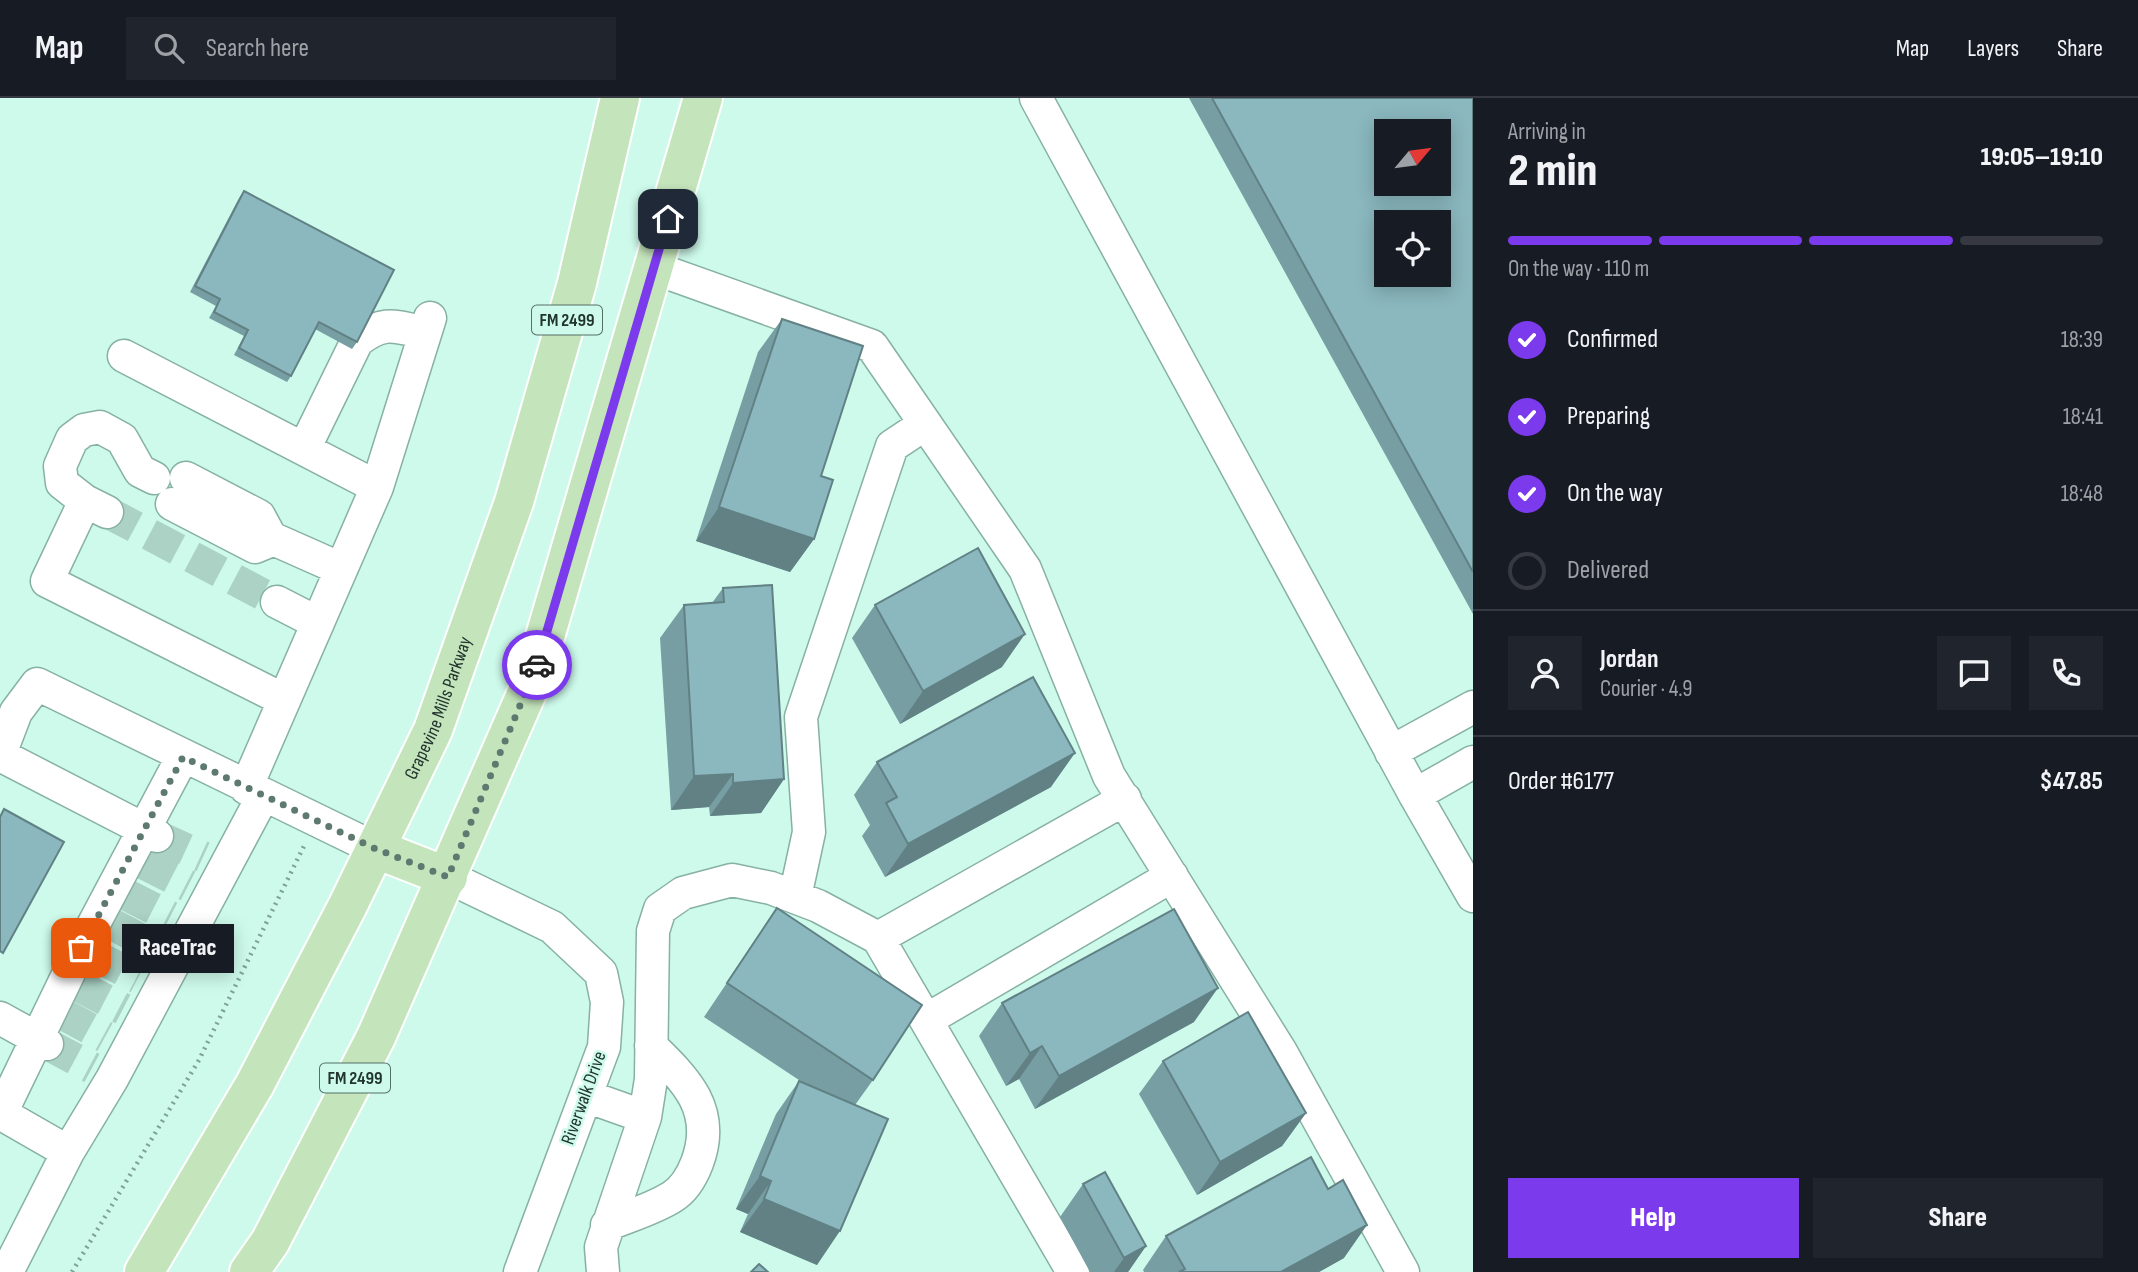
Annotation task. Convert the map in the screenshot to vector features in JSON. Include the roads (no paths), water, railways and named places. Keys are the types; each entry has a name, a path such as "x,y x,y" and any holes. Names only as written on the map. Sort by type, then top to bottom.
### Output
{"main road":[{"name":"Grapevine Mills Parkway","path":"144,1272 255,1084 376,849 433,730 514,502 577,283 620,98"},
{"name":"FM 2499","path":"249,1272 270,1242 376,1037 532,681 703,98"},
{"path":"376,849 448,877"}],"lane":[{"path":"1036,98 1391,752 1473,896"},
{"path":"654,268 872,346 1026,569 1109,776 1281,1052 1403,1272"},
{"path":"6,1264 68,1152 116,1044 255,792 284,700 377,486 427,326 388,324 372,329 357,341 304,449"},
{"path":"124,356 377,486"},
{"path":"795,897 809,832 802,717 892,446 925,424"},
{"path":"284,700 47,580 96,506 62,483 60,466 72,439 84,430 100,427 122,439 163,483 259,516 272,540 341,569"},
{"path":"277,602 318,623"},
{"path":"143,846 0,755 8,713 37,684 376,849"},
{"path":"1391,752 1473,707"},
{"path":"68,1152 0,1113 41,1041 143,846 183,757"},
{"path":"1415,795 1473,762"},
{"path":"878,939 1125,799"},
{"path":"928,1018 1172,876"},
{"name":"Riverwalk Drive","path":"448,877 552,927 601,973 607,1002 604,1047 520,1272"},
{"path":"603,1272 600,1247 645,1117 651,1079 653,931 660,909 683,893 732,880 818,906 878,939 928,1018 1073,1272"},
{"path":"0,1018 41,1041"},
{"path":"607,1225 674,1197 692,1178 704,1145 701,1108 685,1079 651,1046"},
{"path":"586,1096 645,1117"}],"tunnel":[{"path":"107,512 277,602"},
{"path":"157,836 203,857"},
{"path":"143,863 188,886"},
{"path":"125,894 170,917"},
{"path":"110,923 155,947"},
{"path":"94,955 138,978"},
{"path":"77,985 123,1009"},
{"path":"61,1013 105,1037"},
{"path":"47,1044 92,1068"}],"place":[{"name":"RaceTrac","path":"81,948"}]}
